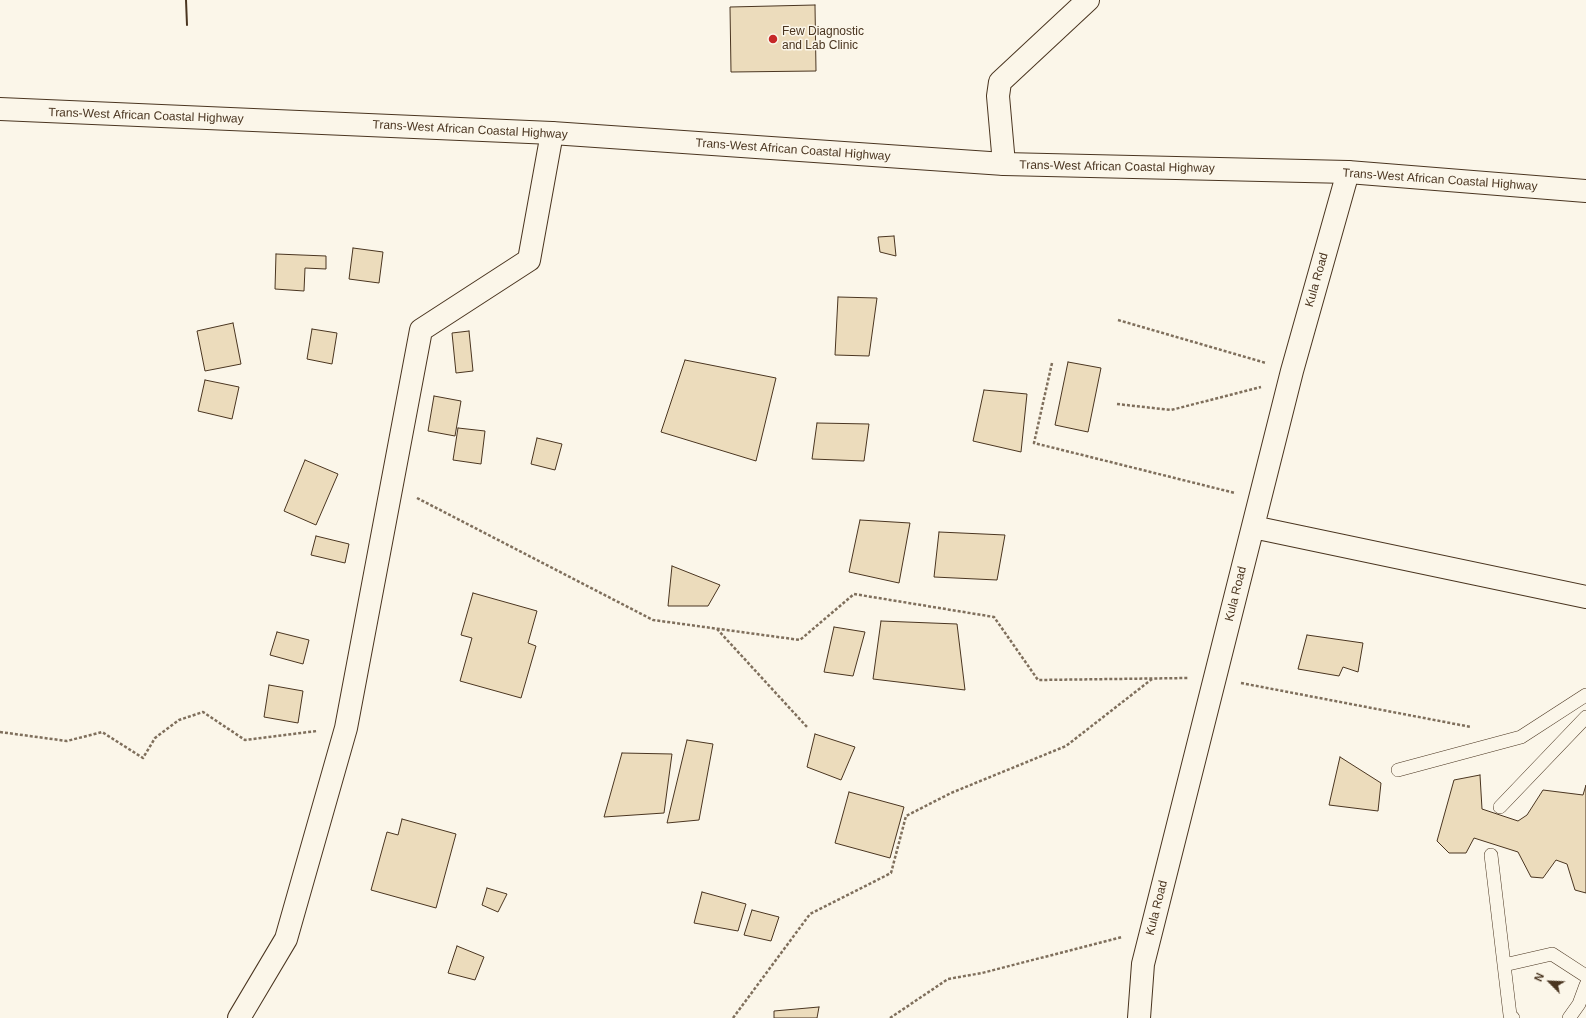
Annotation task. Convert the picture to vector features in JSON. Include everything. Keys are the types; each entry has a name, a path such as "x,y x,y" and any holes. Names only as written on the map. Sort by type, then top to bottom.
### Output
{"main road":[{"path":"1004,164 998,96 1000,82 1088,0"},
{"name":"Trans-West African Coastal Highway","path":"0,109 552,133 1004,164 1348,172 1586,191"},
{"path":"239,1018 286,939 346,728 421,330 529,260 552,133"},
{"name":"Kula Road","path":"1139,1018 1143,964 1151,930 1291,375 1348,172"},
{"path":"1252,527 1586,597"}],"lane":[{"path":"1398,770 1521,737 1586,695"},
{"path":"1500,807 1586,717"},
{"path":"1491,854 1510,1015 1513,1018"},
{"path":"1504,965 1552,954 1586,976"},
{"path":"1569,1018 1579,1004 1586,985"}],"path":[{"path":"1118,320 1291,375"},
{"path":"1052,363 1034,443 1260,499"},
{"path":"1117,404 1171,410 1291,375"},
{"path":"391,485 653,620 800,640 854,594 994,617 1038,680 1215,678 1474,727"},
{"path":"716,628 807,727"},
{"path":"734,1018 810,914 891,872 906,816 951,793 1066,746 1153,679"},
{"path":"0,732 67,741 102,732 143,758 155,738 179,720 204,712 245,740 346,728"},
{"path":"890,1018 948,979 982,973 1151,930"}],"building":[{"name":"Few Diagnostic and Lab Clinic","path":"815,5 816,71 731,72 730,7"},
{"path":"894,236 896,256 880,252 878,237"},
{"path":"353,248 383,252 379,283 349,279"},
{"path":"276,254 326,256 326,269 305,268 304,291 275,289"},
{"path":"838,297 877,298 869,356 835,355"},
{"path":"233,323 241,364 205,371 197,331"},
{"path":"312,329 337,333 332,364 307,359"},
{"path":"469,331 473,371 456,373 452,333"},
{"path":"685,360 776,378 756,461 661,432"},
{"path":"1068,362 1101,368 1088,432 1055,425"},
{"path":"205,380 239,387 232,419 198,411"},
{"path":"984,390 1027,394 1021,452 973,441"},
{"path":"434,396 461,401 455,436 428,431"},
{"path":"817,423 869,424 864,461 812,459"},
{"path":"458,428 485,431 481,464 453,460"},
{"path":"537,438 562,444 555,470 531,464"},
{"path":"305,460 338,474 316,525 284,511"},
{"path":"860,520 910,523 899,583 849,572"},
{"path":"939,532 1005,535 997,580 934,577"},
{"path":"316,536 349,544 345,563 311,555"},
{"path":"672,566 720,585 708,606 668,606"},
{"path":"473,593 537,611 528,643 536,646 521,698 460,681 472,638 461,635"},
{"path":"881,621 957,624 965,690 873,679"},
{"path":"834,627 865,632 853,676 824,672"},
{"path":"277,632 309,640 303,664 270,655"},
{"path":"1307,635 1363,643 1358,672 1343,667 1339,676 1298,669"},
{"path":"269,685 303,691 298,723 264,717"},
{"path":"815,734 855,747 841,780 807,767"},
{"path":"687,740 713,744 699,820 667,823"},
{"path":"622,753 672,754 664,813 604,817"},
{"path":"1340,757 1381,783 1378,811 1329,805"},
{"path":"1480,775 1482,809 1518,821 1527,815 1543,790 1583,795 1586,785 1586,893 1575,890 1567,864 1556,860 1543,878 1531,877 1518,852 1474,838 1466,853 1449,853 1437,841 1454,780"},
{"path":"849,792 904,807 890,858 835,843"},
{"path":"402,819 456,834 436,908 371,890 387,832 398,835"},
{"path":"487,888 507,894 498,912 482,905"},
{"path":"702,892 746,904 738,931 694,923"},
{"path":"752,910 779,917 771,941 744,935"},
{"path":"457,946 484,957 475,980 448,973"},
{"path":"819,1007 817,1018 774,1018 774,1011"}],"wall":[{"path":"186,0 187,25"}],"place":[{"name":"Few Diagnostic and Lab Clinic","path":"773,39"}]}
